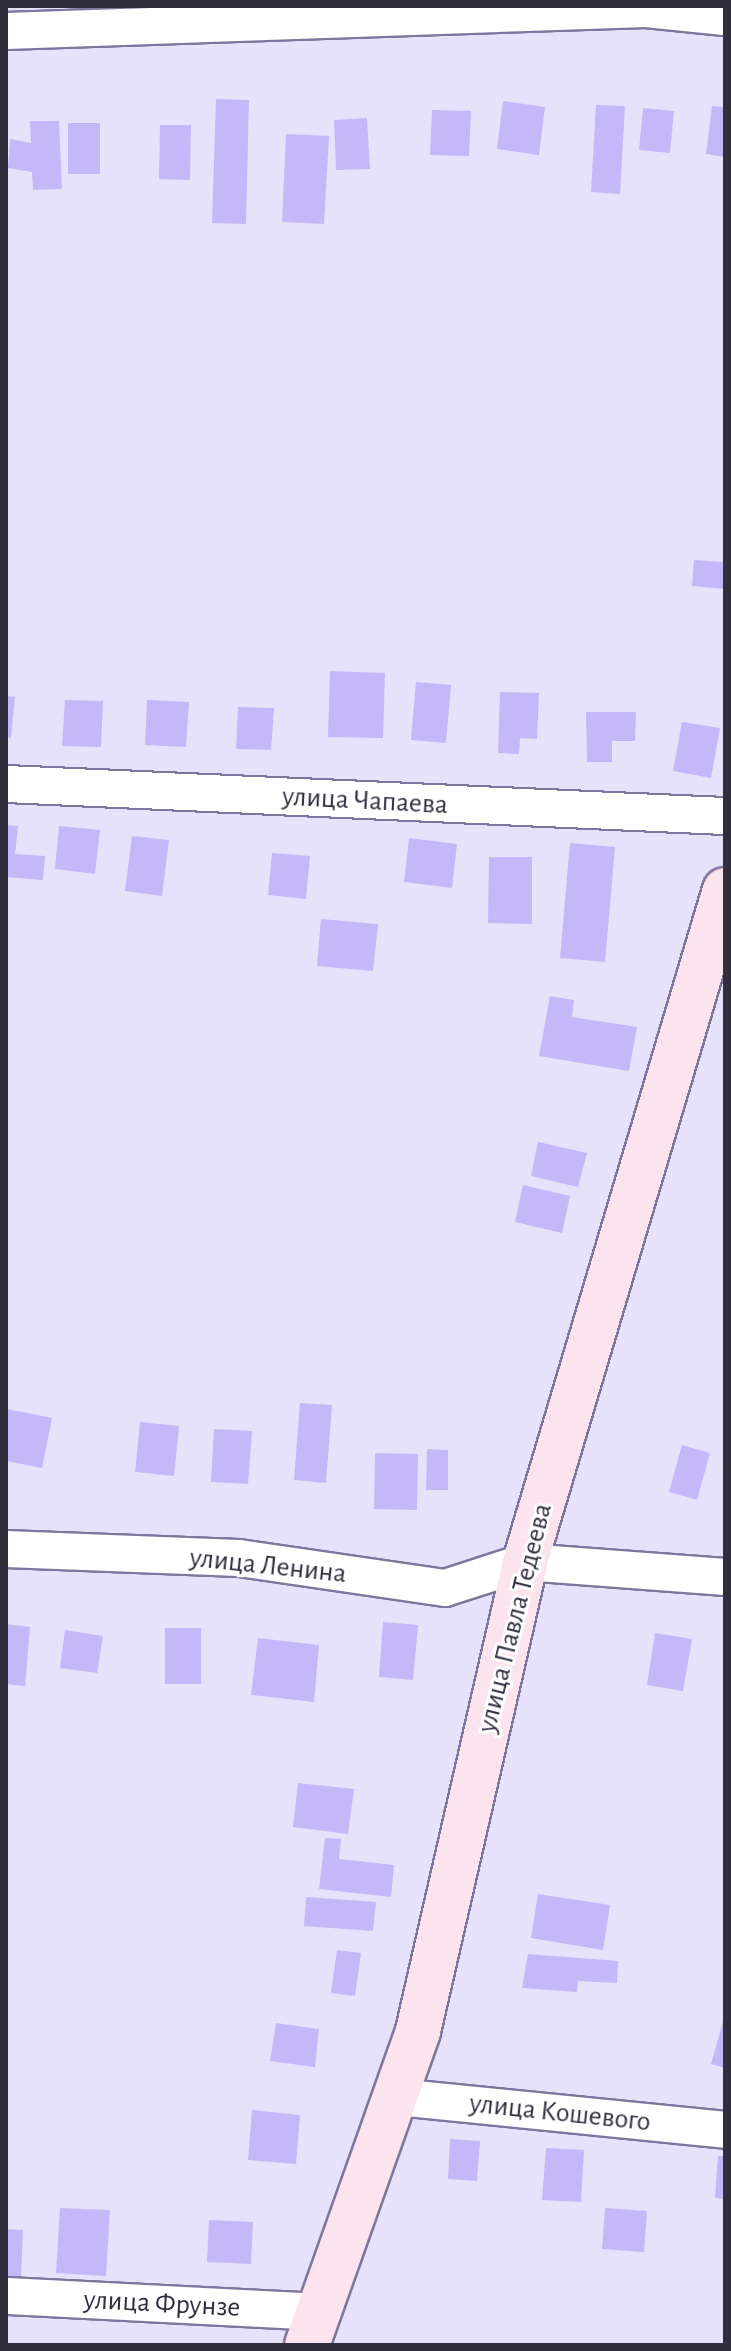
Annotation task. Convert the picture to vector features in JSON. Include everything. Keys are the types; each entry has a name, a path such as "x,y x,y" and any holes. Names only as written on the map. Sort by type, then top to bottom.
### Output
{"main road":[{"name":"улица Павла Тедеева","path":"313,2328 418,2031 525,1562 725,890"}],"street":[{"path":"6,31 646,9 725,17"},
{"name":"улица Чапаева","path":"6,784 725,816"},
{"name":"улица Ленина","path":"6,1549 239,1558 445,1588 525,1562"},
{"path":"525,1562 725,1577"},
{"name":"улица Кошевого","path":"396,2097 725,2130"},
{"name":"улица Фрунзе","path":"6,2296 313,2328"}],"building":[{"path":"216,99 249,100 246,224 212,223"},
{"path":"503,101 545,107 539,155 497,149"},
{"path":"596,105 625,106 620,194 591,192"},
{"path":"712,106 725,107 725,157 706,154"},
{"path":"643,108 674,111 670,153 639,150"},
{"path":"432,110 471,111 469,156 430,155"},
{"path":"367,118 370,169 336,170 334,120"},
{"path":"30,121 59,121 62,189 33,190 32,172 8,168 10,139 31,143"},
{"path":"68,123 100,123 100,174 68,174"},
{"path":"160,125 191,125 190,180 159,179"},
{"path":"286,134 329,136 324,224 282,222"},
{"path":"694,560 725,562 725,589 692,586"},
{"path":"330,671 385,673 383,738 328,737"},
{"path":"416,682 451,685 446,743 411,740"},
{"path":"500,692 539,693 537,739 520,738 519,754 498,753"},
{"path":"6,696 15,697 11,738 6,737"},
{"path":"65,700 103,701 101,747 62,746"},
{"path":"147,700 189,702 186,747 145,745"},
{"path":"238,707 274,708 271,750 236,749"},
{"path":"586,712 636,712 635,741 612,741 612,762 587,762"},
{"path":"682,722 720,728 711,778 673,771"},
{"path":"6,825 18,826 15,854 45,856 43,880 6,877"},
{"path":"59,826 100,830 95,874 55,869"},
{"path":"132,836 169,840 162,896 125,891"},
{"path":"409,838 457,844 452,888 404,882"},
{"path":"570,843 615,847 605,962 560,958"},
{"path":"272,853 310,856 306,899 268,895"},
{"path":"489,857 532,857 532,924 488,923"},
{"path":"321,919 378,924 373,971 317,966"},
{"path":"550,996 574,1000 572,1017 637,1027 629,1071 539,1056"},
{"path":"538,1142 587,1153 578,1187 531,1176"},
{"path":"523,1185 570,1196 562,1233 515,1222"},
{"path":"300,1403 332,1405 326,1483 294,1480"},
{"path":"7,1409 52,1418 42,1468 6,1461"},
{"path":"140,1422 179,1426 174,1476 135,1472"},
{"path":"214,1429 252,1431 248,1484 211,1482"},
{"path":"682,1445 710,1453 697,1500 669,1492"},
{"path":"427,1449 448,1450 448,1490 426,1490"},
{"path":"375,1453 418,1454 417,1510 374,1509"},
{"path":"383,1622 418,1625 413,1680 379,1677"},
{"path":"6,1624 30,1627 25,1686 6,1684"},
{"path":"165,1628 201,1628 201,1684 165,1684"},
{"path":"65,1630 103,1636 97,1673 60,1668"},
{"path":"655,1633 692,1639 683,1691 647,1685"},
{"path":"258,1638 319,1645 314,1702 251,1695"},
{"path":"298,1783 354,1789 348,1834 293,1827"},
{"path":"325,1838 341,1839 339,1859 394,1865 391,1897 319,1889"},
{"path":"538,1894 610,1905 603,1950 531,1938"},
{"path":"306,1897 376,1902 373,1931 304,1926"},
{"path":"337,1950 361,1953 355,1996 331,1993"},
{"path":"528,1954 618,1961 617,1983 578,1981 577,1992 522,1988"},
{"path":"725,2018 725,2068 711,2064"},
{"path":"276,2023 319,2029 315,2067 270,2061"},
{"path":"252,2110 300,2115 296,2164 248,2160"},
{"path":"450,2139 480,2141 477,2181 448,2179"},
{"path":"546,2148 584,2150 581,2202 542,2200"},
{"path":"718,2156 725,2156 725,2199 715,2198"},
{"path":"60,2208 110,2210 106,2276 56,2273"},
{"path":"605,2208 647,2211 644,2252 602,2249"},
{"path":"209,2220 253,2222 251,2264 207,2262"},
{"path":"6,2229 23,2230 21,2277 6,2277"}]}
